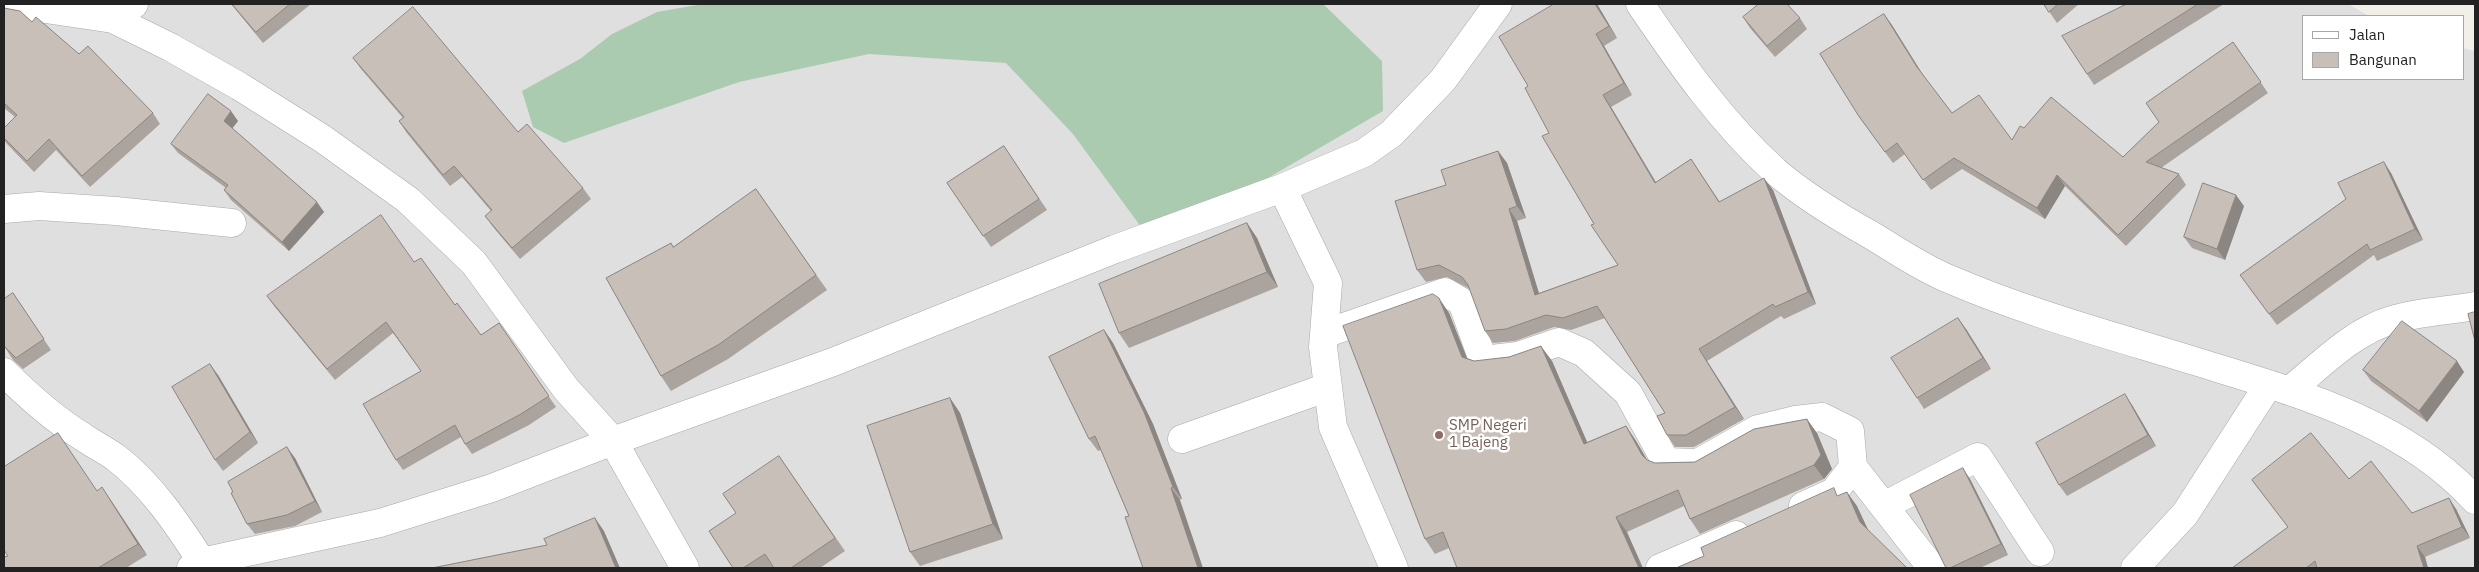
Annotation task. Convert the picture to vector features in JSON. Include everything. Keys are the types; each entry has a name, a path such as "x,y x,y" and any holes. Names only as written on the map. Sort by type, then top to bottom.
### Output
{"street":[{"path":"12,4 124,12 170,47 239,86 323,139 408,200 474,263 566,389 614,441 685,568"},
{"path":"4,372 46,410 115,457 139,479 178,526 197,565 380,523 492,488 614,441 833,362 1114,248 1282,188 1364,153 1391,134 1443,80 1498,4"},
{"path":"1640,4 1685,71 1747,143 1798,189 1850,224 1947,279 2042,314 2279,388 2345,411 2394,436 2436,464 2475,500"},
{"path":"1282,188 1328,283 1323,347 1333,427 1394,568"},
{"path":"4,209 39,206 89,211 116,211 232,223"},
{"path":"1324,334 1446,292 1462,302 1483,360 1518,356 1559,342 1584,353 1628,393 1666,462 1698,463 1758,429 1794,420 1822,417 1850,431 1853,467 1932,568"},
{"path":"2135,568 2185,514 2279,388 2352,339 2369,330 2393,320 2475,306"},
{"path":"1182,439 1328,387"},
{"path":"1884,506 1978,457 2040,552"},
{"path":"1660,568 1834,492 1853,467"}],"shaded area":[{"path":"4,4 2348,4 2367,15 2302,15 2302,80 2464,80 2464,48 2475,51 2475,568 4,568"}],"green space":[{"path":"703,4 1323,4 1382,61 1383,111 1237,196 1144,231 1073,134 1006,63 869,54 739,82 564,143 533,127 522,91 580,59 612,34 657,12"}],"building":[{"path":"232,4 290,4 256,32"},
{"path":"1554,4 1595,4 1609,26 1596,34 1624,83 1603,95 1655,183 1691,159 1719,202 1764,178 1808,292 1775,307 1773,304 1699,349 1735,407 1686,435 1667,435 1657,416 1665,413 1597,306 1563,318 1546,315 1506,329 1485,331 1468,285 1462,277 1439,265 1417,270 1395,201 1446,185 1441,170 1498,151 1517,206 1509,209 1535,295 1618,265 1591,225 1594,224 1542,136 1549,133 1525,88 1528,86 1499,37"},
{"path":"1759,4 1787,4 1800,18 1767,46 1743,17"},
{"path":"2044,4 2058,4 2049,12"},
{"path":"2127,4 2198,4 2087,74 2062,36"},
{"path":"413,7 518,132 527,124 583,188 512,248 485,216 492,210 454,166 443,175 399,121 404,117 353,58"},
{"path":"4,8 20,11 32,22 36,17 79,54 88,46 153,113 82,176 49,139 27,161 4,138 4,128 17,115 4,103"},
{"path":"1884,14 1917,67 1952,113 1979,95 2012,140 2020,126 2024,128 2051,97 2123,157 2159,122 2146,103 2233,42 2261,82 2146,162 2179,174 2118,235 2057,175 2037,208 1954,158 1923,180 1897,143 1885,152 1858,115 1820,54"},
{"path":"208,94 231,111 224,121 317,202 282,242 224,190 228,185 171,144"},
{"path":"1004,146 1039,199 983,236 947,183"},
{"path":"2384,162 2415,229 2370,250 2367,244 2269,314 2240,275 2346,199 2338,183"},
{"path":"2203,183 2236,195 2217,249 2184,237"},
{"path":"756,189 816,275 718,345 661,376 606,278 671,243 673,247"},
{"path":"381,215 414,262 421,258 455,305 457,303 481,335 499,323 549,396 521,414 465,444 455,425 396,460 363,404 421,371 386,322 327,369 267,296"},
{"path":"1247,223 1267,272 1119,333 1099,284"},
{"path":"13,293 44,339 16,358 4,346 4,299"},
{"path":"1433,294 1439,298 1462,357 1474,361 1509,357 1541,346 1584,444 1626,426 1642,455 1647,460 1655,463 1695,462 1754,429 1807,419 1821,455 1814,465 1690,519 1678,490 1616,517 1639,568 1457,568 1443,532 1425,539 1343,326"},
{"path":"2475,312 2475,341 2468,314"},
{"path":"1958,318 1983,358 1917,398 1891,358"},
{"path":"2402,321 2457,361 2419,411 2363,370"},
{"path":"1104,330 1144,412 1173,487 1171,488 1198,568 1143,568 1125,517 1129,516 1095,436 1089,439 1049,357"},
{"path":"210,364 250,432 215,460 172,387"},
{"path":"2125,394 2148,435 2059,485 2036,443"},
{"path":"950,398 993,524 910,552 867,426"},
{"path":"58,433 97,491 102,487 138,544 98,568 4,568 4,557 8,556 4,550 4,467"},
{"path":"2311,433 2349,479 2371,461 2412,513 2449,498 2462,527 2417,546 2424,568 2317,568 2315,561 2306,568 2232,568 2288,527 2252,480"},
{"path":"287,447 315,501 287,515 247,524 231,493 233,492 228,482"},
{"path":"779,456 835,538 791,568 774,568 765,554 743,568 733,568 709,531 736,513 723,494"},
{"path":"1963,468 2001,544 1950,568 1946,568 1910,495"},
{"path":"1834,488 1837,496 1847,492 1860,522 1907,568 1676,568 1704,556 1701,548"},
{"path":"595,518 616,568 432,568 547,545 544,539"}],"place":[{"name":"SMP Negeri 1 Bajeng","path":"1439,435"}]}
